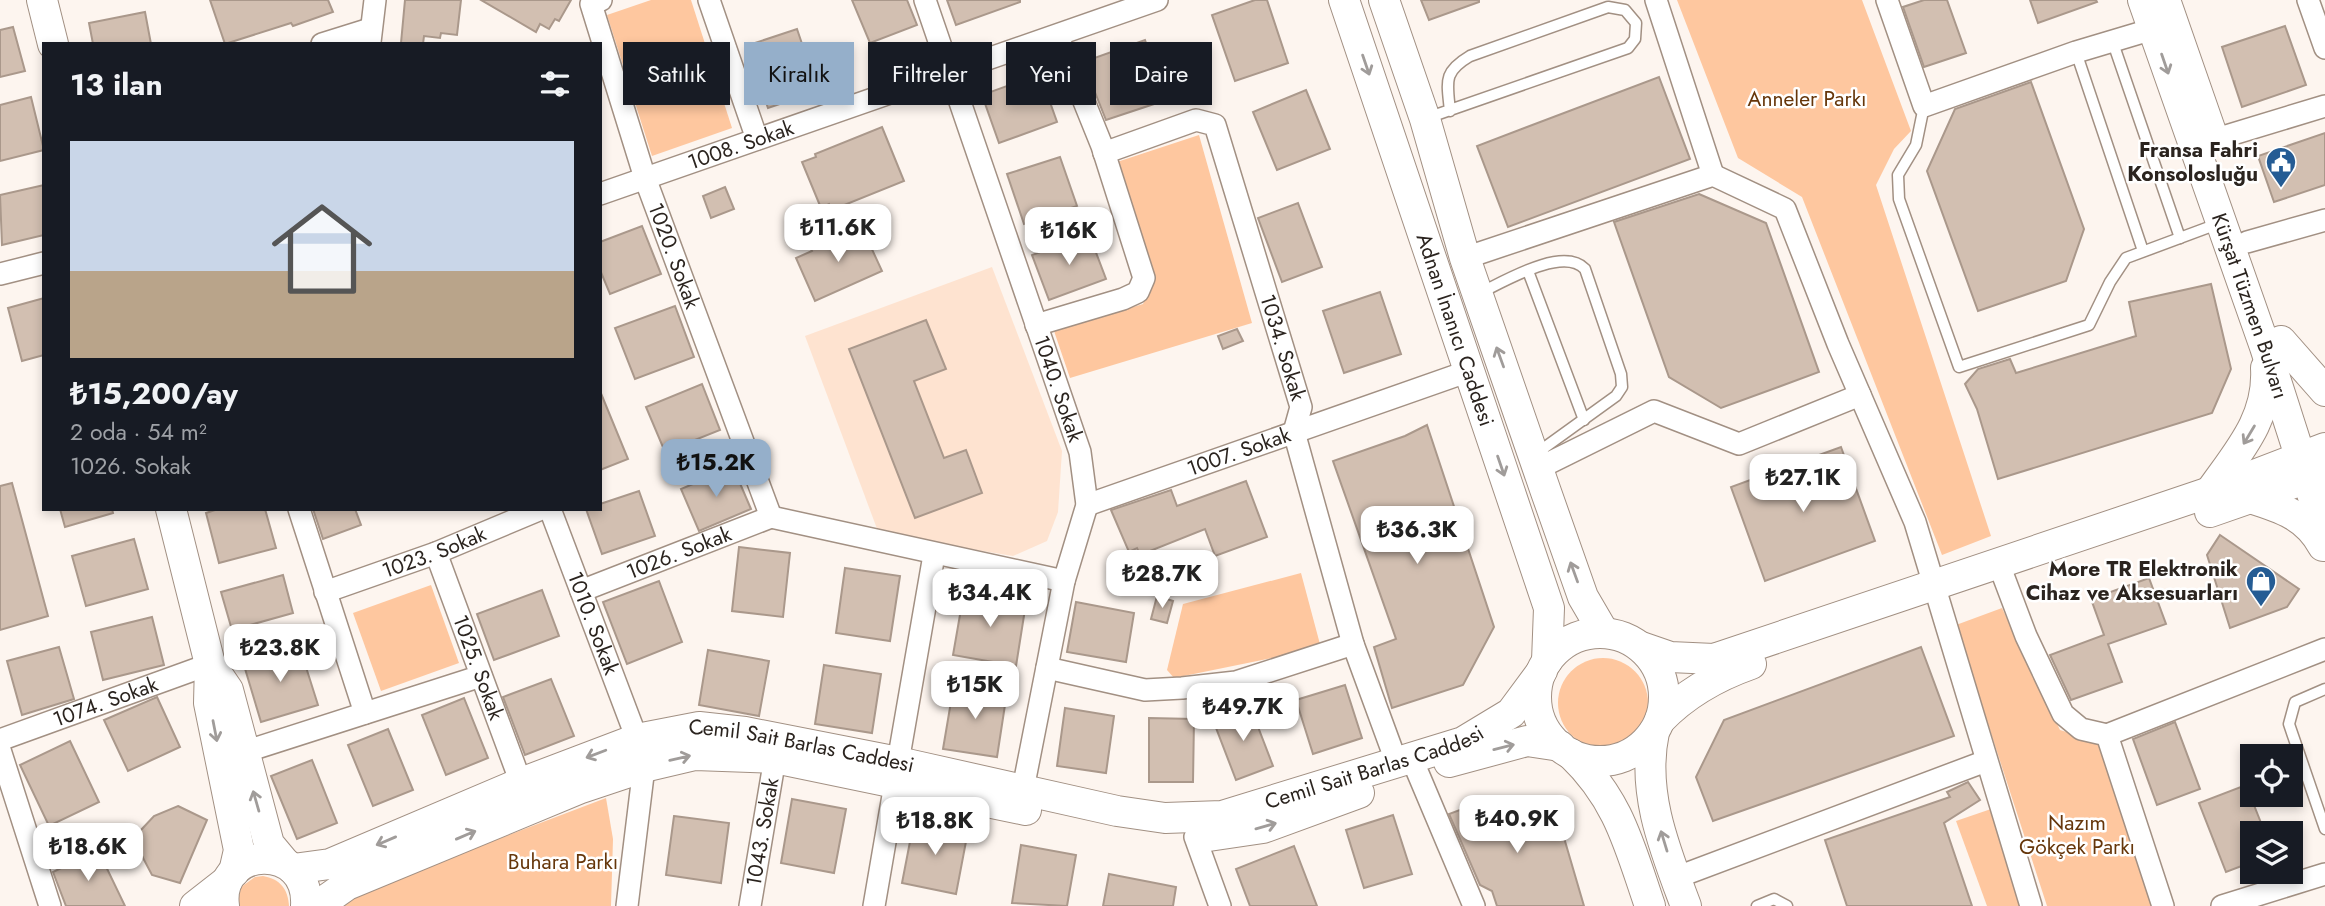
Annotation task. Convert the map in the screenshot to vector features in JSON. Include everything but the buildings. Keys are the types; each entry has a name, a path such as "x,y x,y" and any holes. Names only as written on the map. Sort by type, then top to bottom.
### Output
{"street":[{"path":"42,0 52,42"},
{"path":"334,42 370,36 375,0"},
{"name":"1020. Sokak","path":"601,0 591,4 645,178 771,517"},
{"path":"709,0 757,139"},
{"name":"1040. Sokak","path":"925,0 939,42"},
{"name":"1008. Sokak","path":"992,58 1157,0"},
{"name":"Adnan İnanıcı Caddesi","path":"1344,0 1549,608 1544,666"},
{"name":"Adnan İnanıcı Caddesi","path":"1384,0 1437,115 1465,258 1583,597 1604,633"},
{"path":"1656,0 1713,175"},
{"path":"1887,0 1924,106 2076,52 2153,29"},
{"name":"Kürşat Tüzmen Bulvarı","path":"2143,0 2220,223 2273,344 2317,462 2325,534"},
{"name":"Kürşat Tüzmen Bulvarı","path":"2165,0 2247,242 2273,344"},
{"path":"2308,0 2325,48"},
{"path":"1036,325 1123,299 1138,292 1144,278 1104,153 1058,37"},
{"name":"1008. Sokak","path":"602,193 868,100"},
{"name":"1040. Sokak","path":"960,105 1080,452 1087,505 1064,581 1023,789"},
{"path":"2213,140 2325,106"},
{"name":"1034. Sokak","path":"1104,153 1196,120 1215,125 1301,407 1294,432 1353,644 1406,766 1474,906"},
{"path":"1465,258 1713,175 1785,209 1915,522 1934,594 2031,906"},
{"path":"2247,242 2325,220"},
{"path":"0,274 42,264"},
{"path":"2273,344 2325,391"},
{"path":"2210,492 2260,415 2267,391 2273,344"},
{"name":"1007. Sokak","path":"1087,505 1469,371"},
{"path":"1537,461 1654,411 1739,444 1860,395"},
{"path":"1565,750 1597,761 1623,757 1646,743 1657,726 1682,699 1728,671 2210,492 2317,462"},
{"path":"2001,570 2250,498 2317,462"},
{"path":"2250,498 2288,510 2314,529 2325,549"},
{"path":"172,511 210,664 209,703 239,850 228,886 195,906"},
{"path":"300,511 365,713"},
{"name":"1023. Sokak","path":"325,592 436,553 536,511"},
{"name":"1010. Sokak","path":"551,511 640,752"},
{"path":"771,517 934,555 1064,581"},
{"name":"1026. Sokak","path":"581,591 771,517"},
{"name":"1025. Sokak","path":"436,553 521,783"},
{"path":"874,906 934,555"},
{"path":"2001,570 2026,636 2063,714 2081,729 2107,735 2325,649"},
{"path":"1650,906 1619,815 1595,777 1550,737 1538,713 1537,686 1544,666 1566,642 1591,633 1618,635 1641,647 1670,656 1714,659 1934,594"},
{"path":"1047,668 1145,690 1182,688 1236,682 1353,644"},
{"path":"1641,647 1658,668 1663,681 1664,707 1648,758 1653,804 1686,906"},
{"path":"210,664 228,690 269,844 304,887 306,906"},
{"name":"1074. Sokak","path":"0,740 210,664"},
{"name":"Cemil Sait Barlas Caddesi","path":"228,886 252,860 263,858 288,866 330,864 521,783 640,752 699,727 745,732 897,773 1160,837 1263,828 1463,742 1511,713 1544,666"},
{"path":"244,752 481,676"},
{"path":"2107,735 2163,906"},
{"name":"Cemil Sait Barlas Caddesi","path":"317,906 359,879 581,788 640,752 775,758 897,773 1023,789 1117,811 1165,818 1222,816 1406,766 1527,741 1565,750"},
{"path":"0,750 50,906"},
{"path":"627,906 640,752"},
{"name":"1043. Sokak","path":"750,906 775,758"},
{"path":"1675,878 1986,761"},
{"path":"1195,836 1220,906"},
{"path":"2222,906 2325,874"}],"lane":[{"path":"1608,7 1625,10 1636,23 1635,39 1628,48 1437,115 1452,66 1470,56 1608,7"},
{"path":"2112,40 2180,238"},
{"path":"2076,52 2143,251"},
{"path":"1924,106 1916,145 1898,176 1899,199 1959,368 2090,325 2110,282 2126,258 2220,223"},
{"path":"1477,294 1562,259 1578,261 1585,269 1621,374 1622,387 1616,396 1537,461"},
{"path":"1528,271 1584,420"},
{"path":"2325,689 2295,702 2289,724 2325,829"},
{"path":"1757,906 1774,899 1787,906"}],"shaded area":[{"path":"992,267 1062,451 1058,512 1047,541 1013,556 879,534 805,336"}],"green space":[{"path":"651,0 691,0 704,42 623,42 623,65 607,15"},
{"name":"Anneler Parkı","path":"1677,0 1862,0 1911,131 1894,149 1876,185 1991,536 1942,555 1802,197 1738,158"},
{"path":"636,105 725,105 732,128 652,156"},
{"path":"1199,135 1252,323 1070,378 1054,331 1143,304 1155,276 1117,162"},
{"path":"1301,573 1321,648 1174,678 1167,670 1183,604"},
{"path":"431,585 459,663 381,691 353,613"},
{"name":"Nazım Gökçek Parkı","path":"2002,608 2060,730 2102,743 2154,906 2047,906 1956,625"},
{"path":"1603,658 1620,661 1635,671 1645,686 1648,703 1645,720 1635,735 1620,745 1603,748 1586,745 1571,735 1561,720 1558,703 1561,686 1571,671 1586,661"},
{"name":"Buhara Parkı","path":"606,798 613,839 611,906 330,906 333,902"},
{"path":"1991,809 2027,906 1987,906 1956,821"},
{"path":"263,876 282,886 289,906 236,906 241,887 255,877"}],"place":[{"name":"Fransa Fahri Konsolosluğu","path":"2281,189"},
{"name":"More TR Elektronik Cihaz ve Aksesuarları","path":"2261,608"}]}
